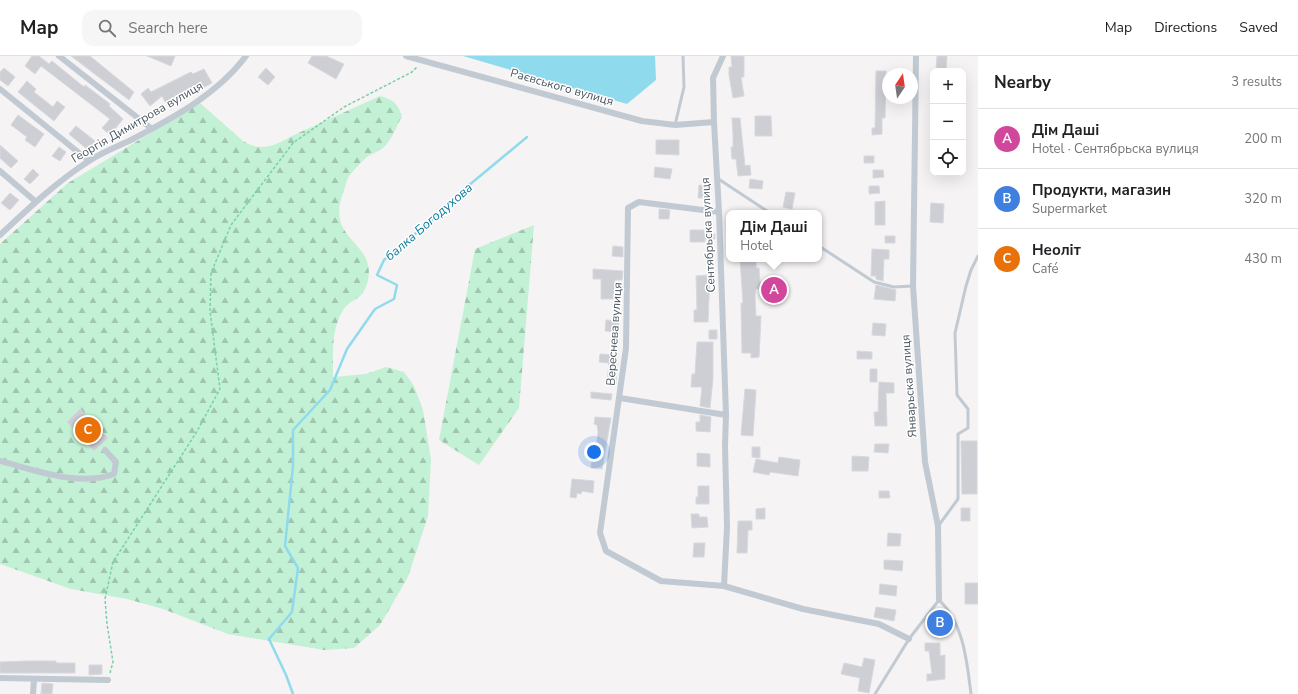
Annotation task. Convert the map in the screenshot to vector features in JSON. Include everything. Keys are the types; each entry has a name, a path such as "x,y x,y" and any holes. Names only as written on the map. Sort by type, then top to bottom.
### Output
{"street":[{"path":"59,56 152,129"},
{"name":"Георгія Димитрова вулиця","path":"0,235 36,201 89,161 152,129 212,92 235,71 246,56"},
{"name":"Раєвського вулиця","path":"406,56 642,121 675,125 714,122"},
{"name":"Сентябрьска вулиця","path":"723,56 713,78 726,415 725,446 727,527 724,586"},
{"name":"Январьска вулиця","path":"916,56 913,286 925,462 938,526 939,600"},
{"path":"0,89 89,161"},
{"path":"0,171 36,201"},
{"name":"Вереснева вулиця","path":"719,212 639,202 628,208 626,348 600,533 606,551 661,581 724,586"},
{"path":"620,398 726,415"},
{"path":"0,461 62,477 102,479 114,474 116,462 105,450"},
{"path":"724,586 803,610 879,624 909,639"},
{"path":"0,678 108,680"},
{"path":"33,694 34,679"}],"lane":[{"path":"675,125 684,87 683,56"},
{"path":"717,178 765,210"},
{"path":"822,248 874,282 894,287 913,286"},
{"path":"938,526 958,499 958,434 968,428 968,409 957,395 955,334 966,286 971,270 978,256"},
{"path":"875,694 909,639 939,600 946,606 964,644 971,694"}],"path":[{"path":"108,680 113,662 105,599 113,562 196,433 220,389 210,311 211,273 230,226 293,142 344,107 412,72 425,60"}],"green space":[{"path":"380,96 394,103 399,108 402,116 393,135 386,145 368,156 349,176 343,193 339,209 340,221 345,231 365,257 368,267 368,280 366,287 360,296 345,307 338,319 333,343 333,377 366,374 386,367 404,372 414,386 423,410 431,460 428,516 408,577 380,625 354,648 324,650 228,634 163,609 127,599 71,589 0,564 0,244 68,183 200,103 243,141 256,147 262,147 281,142"},
{"path":"534,225 519,408 479,465 439,440 475,249"}],"water":[{"path":"463,56 655,56 656,80 627,104"}],"building":[{"path":"32,56 39,56 49,64 52,61 84,87 85,85 110,104 109,106 123,119 110,135 102,128 110,119 41,66 35,74 25,66"},
{"path":"71,56 90,56 134,92 129,100"},
{"path":"147,56 175,56 171,66"},
{"path":"312,56 326,56 344,64 336,79 308,63"},
{"path":"731,56 744,56 744,77 741,77 744,96 733,98 729,75 729,67 732,67"},
{"path":"937,56 947,56 946,68 936,68"},
{"path":"4,68 15,77 8,86 0,80 0,72"},
{"path":"266,68 275,77 268,85 258,77"},
{"path":"204,69 212,83 203,88 201,85 187,92 186,90 165,102 162,96 150,106 141,94 148,88 151,92 191,72 193,74"},
{"path":"876,71 882,71 882,104 885,104 885,118 882,118 882,134 872,135 872,128 875,128"},
{"path":"27,81 36,89 34,92 53,107 57,101 65,107 54,121 18,92"},
{"path":"18,115 44,134 35,147 25,140 27,137 11,125"},
{"path":"755,116 771,116 772,136 755,136"},
{"path":"732,118 740,118 745,166 750,165 751,175 738,176 736,159 732,159"},
{"path":"76,126 95,141 88,150 69,134"},
{"path":"656,140 679,140 679,155 656,154"},
{"path":"0,145 18,161 11,168 0,158"},
{"path":"59,147 66,152 60,161 52,156"},
{"path":"864,156 874,156 874,163 864,163"},
{"path":"655,167 672,169 670,179 654,177"},
{"path":"33,169 39,175 30,184 24,179"},
{"path":"873,170 883,170 884,177 873,178"},
{"path":"750,179 763,181 762,189 749,188"},
{"path":"699,185 711,186 710,198 698,198"},
{"path":"869,186 879,186 880,193 869,194"},
{"path":"786,192 795,193 792,209 783,207"},
{"path":"10,193 19,200 10,210 1,203"},
{"path":"885,201 885,225 875,225 875,202"},
{"path":"931,203 944,204 943,223 930,222"},
{"path":"659,209 670,210 669,219 659,219"},
{"path":"690,230 704,230 704,233 715,234 715,239 705,239 705,242 690,242"},
{"path":"885,236 895,236 895,243 885,243"},
{"path":"613,246 623,247 623,257 612,256"},
{"path":"872,249 889,250 889,259 884,259 883,281 876,279 876,276 871,276"},
{"path":"740,262 756,262 756,268 759,268 760,282 763,282 764,289 756,289 755,295 756,316 761,316 759,357 751,358 751,353 742,353 741,303 743,303"},
{"path":"593,269 623,271 622,280 615,280 615,299 601,299 601,279 593,279"},
{"path":"710,275 708,322 694,322 694,310 697,310 696,276"},
{"path":"876,285 896,290 895,301 874,299"},
{"path":"606,320 619,321 618,332 605,331"},
{"path":"873,323 886,324 885,336 872,335"},
{"path":"709,330 717,330 717,339 709,339"},
{"path":"697,342 713,342 713,378 710,408 700,406 702,387 691,387 692,374 695,374"},
{"path":"857,351 872,352 872,359 857,359"},
{"path":"600,354 617,355 616,384 607,384 609,363 599,362"},
{"path":"870,369 877,369 877,382 870,382"},
{"path":"879,382 894,383 894,393 886,393 887,426 875,426 874,412 878,412"},
{"path":"745,389 756,390 753,436 741,435"},
{"path":"591,392 612,394 611,400 591,398"},
{"path":"80,409 108,438 94,451 67,422"},
{"path":"700,415 711,417 710,432 696,431 696,422 700,422"},
{"path":"595,417 611,418 602,469 591,468 592,457 595,458 598,432 597,425 594,424"},
{"path":"961,441 977,441 977,494 962,494"},
{"path":"875,444 889,444 888,453 874,452"},
{"path":"752,447 760,447 760,458 752,457"},
{"path":"697,453 710,454 710,467 697,466"},
{"path":"852,456 869,457 868,471 852,471"},
{"path":"779,457 800,460 798,476 770,472 769,475 753,472 756,459 778,463"},
{"path":"572,479 594,481 593,493 582,491 581,494 577,493 576,498 570,497"},
{"path":"698,486 709,486 709,504 696,504 696,497 698,497"},
{"path":"879,491 889,491 890,498 879,498"},
{"path":"765,508 765,519 756,519 756,509"},
{"path":"961,508 970,508 970,521 961,521"},
{"path":"691,514 699,514 699,517 707,517 708,527 692,528"},
{"path":"738,521 752,521 752,530 748,530 747,553 737,553"},
{"path":"888,533 901,534 900,546 887,546"},
{"path":"694,543 705,543 704,557 693,557"},
{"path":"884,560 903,561 902,571 884,569"},
{"path":"965,583 978,583 978,604 965,604"},
{"path":"880,584 897,586 896,596 879,594"},
{"path":"876,607 896,610 894,621 874,617"},
{"path":"934,617 947,618 947,628 933,628"},
{"path":"925,643 940,643 940,656 945,655 945,679 927,681 927,674 932,674 929,651 925,651"},
{"path":"864,658 875,660 869,693 858,691 860,678 841,674 844,663 862,667"},
{"path":"56,661 56,663 75,663 75,673 0,673 0,662"},
{"path":"89,665 102,665 102,674 89,675"},
{"path":"42,683 53,684 52,694 41,694"}],"waterway":[{"name":"балка Богодухова","path":"293,694 269,639 292,612 298,568 285,546 293,466 293,430 330,390 347,349 375,309 394,299 397,285 377,275 384,260 433,219 462,191 527,137"}],"place":[{"name":"Дім Даші","path":"774,290"},
{"name":"Неоліт","path":"88,430"},
{"name":"Продукти, магазин","path":"940,623"}]}
